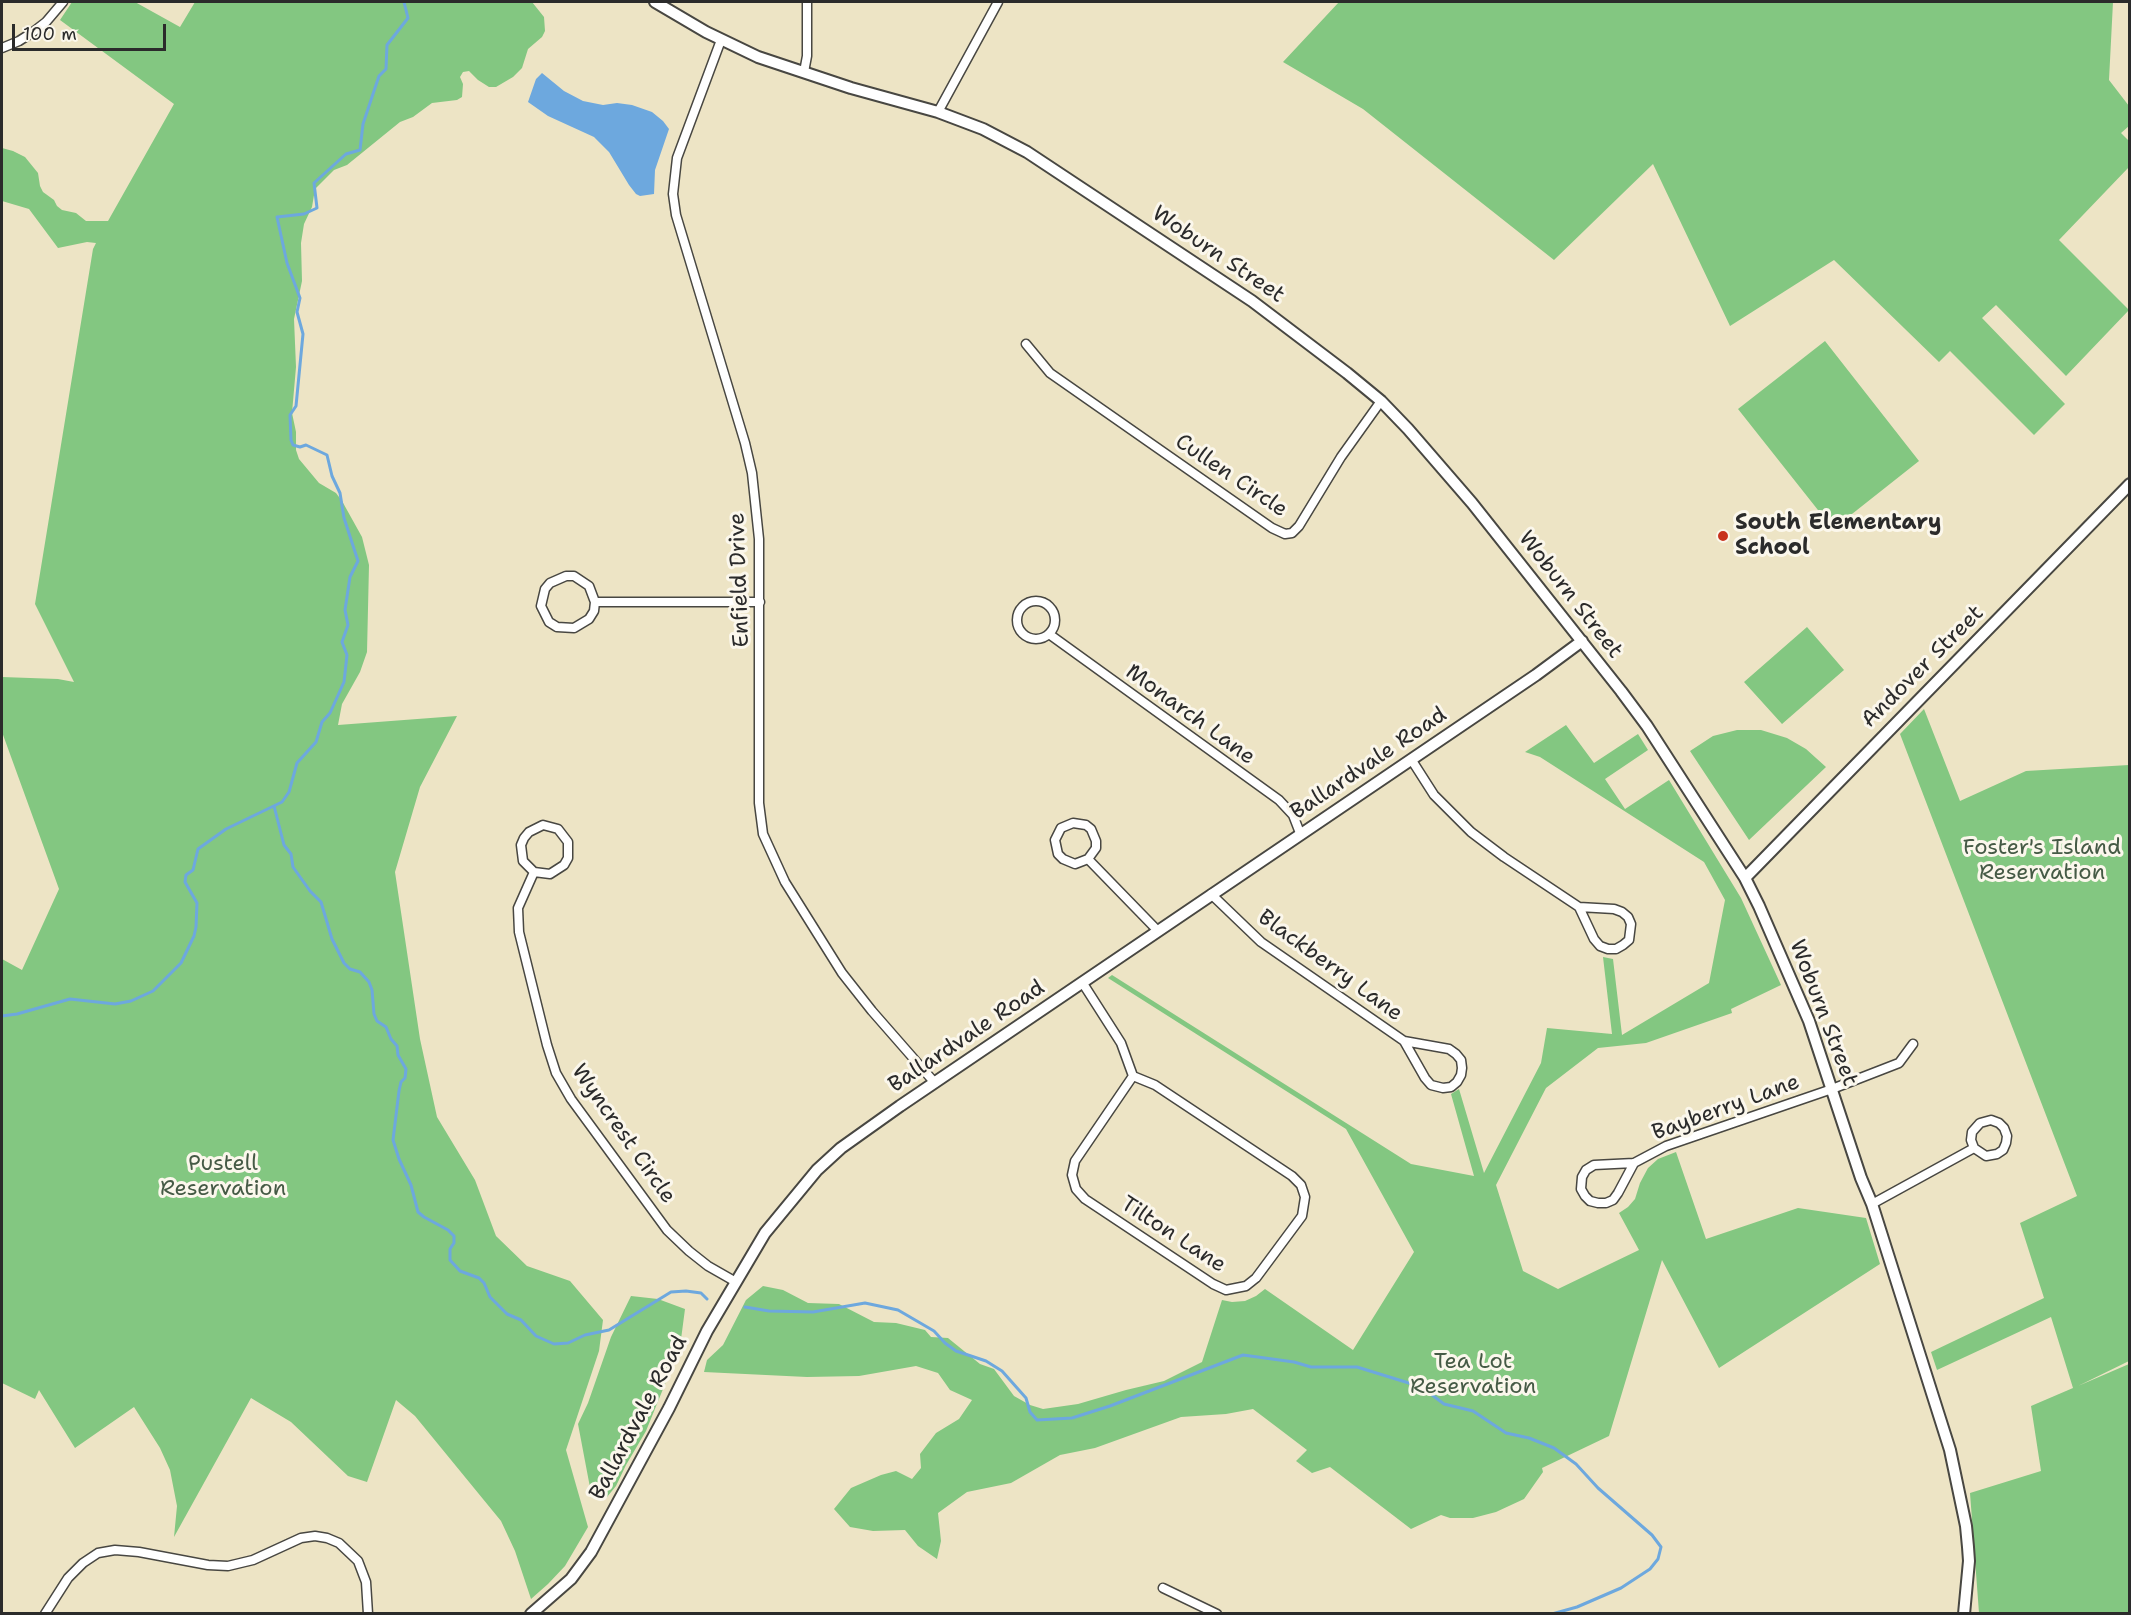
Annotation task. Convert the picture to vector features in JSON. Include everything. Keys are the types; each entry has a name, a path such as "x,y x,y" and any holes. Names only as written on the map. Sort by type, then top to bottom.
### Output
{"street":[{"path":"2,48 33,33 63,2"},
{"name":"Woburn Street","path":"655,2 721,40 758,57 851,88 938,112 1004,139 1066,176 1256,303 1381,401 1437,459 1582,641 1657,740 1745,878 1809,1021 1872,1204 1950,1450 1966,1526 1968,1547 1969,1561 1964,1614"},
{"path":"804,72 807,56 807,2"},
{"path":"938,112 998,2"},
{"name":"Enfield Drive","path":"721,40 679,151 674,172 673,194 676,215 749,457 758,510 761,824 767,846 785,882 842,973 935,1083"},
{"name":"Cullen Circle","path":"1026,344 1050,373 1272,528 1285,534 1292,533 1299,526 1341,457 1381,401"},
{"name":"Andover Street","path":"1745,878 2130,484"},
{"path":"566,576 574,576 589,586 595,602 589,619 574,628 557,627 549,622 541,606 545,589 550,583 566,576"},
{"path":"595,602 760,602"},
{"path":"1038,602 1049,607 1053,612 1054,624 1049,634 1044,638 1031,639 1020,632 1017,620 1026,604 1038,602"},
{"name":"Monarch Lane","path":"1049,634 1279,800 1293,815 1300,833"},
{"name":"Ballardvale Road","path":"531,1614 571,1579 591,1552 669,1408 707,1331 765,1233 817,1170 861,1133 1582,641"},
{"path":"1411,759 1434,795 1471,832 1504,858 1579,907 1614,909 1622,912 1631,924 1629,940 1616,949 1600,946 1594,939 1579,907"},
{"path":"1073,822 1091,829 1095,835 1096,848 1088,859 1076,864 1058,854 1055,840 1061,828 1073,822"},
{"path":"551,826 558,829 568,842 568,858 564,865 550,874 534,872 523,861 521,845 524,838 535,827 551,826"},
{"path":"1088,859 1158,931"},
{"name":"Wyncrest Circle","path":"534,872 518,908 519,932 547,1045 563,1087 672,1235 708,1266 736,1282"},
{"name":"Blackberry Lane","path":"1211,894 1261,942 1404,1041 1453,1051 1462,1064 1460,1079 1447,1088 1431,1085 1404,1041"},
{"path":"1082,982 1121,1043 1133,1076"},
{"name":"Bayberry Lane","path":"1634,1163 1613,1200 1598,1203 1590,1201 1585,1196 1581,1188 1581,1181 1584,1173 1590,1167 1598,1164 1634,1163 1666,1146 1832,1089 1899,1063 1913,1044"},
{"name":"Tilton Lane","path":"1133,1076 1155,1085 1292,1176 1301,1185 1305,1197 1302,1216 1256,1278 1246,1286 1226,1290 1213,1284 1085,1199 1076,1189 1072,1175 1074,1161 1133,1076"},
{"path":"1991,1120 2004,1128 2007,1139 2005,1147 1994,1156 1986,1156 1974,1148 1971,1140 1972,1132 1980,1123 1991,1120"},
{"path":"1872,1204 1974,1148"},
{"path":"45,1614 68,1578 82,1563 98,1553 115,1550 139,1552 208,1565 228,1566 253,1560 294,1540 315,1536 339,1543 358,1561 366,1582 368,1614"},
{"path":"1162,1588 1217,1614"}],"green space":[{"name":"Pustell Reservation","path":"72,2 135,2 180,27 195,2 532,2 544,17 545,31 542,37 528,49 522,68 513,77 496,87 489,87 469,71 463,72 460,77 463,84 462,97 457,100 432,103 413,117 400,122 347,165 334,170 315,189 312,207 304,224 301,243 302,281 294,319 296,367 292,413 299,459 319,483 336,493 342,501 362,537 369,565 367,652 360,672 342,704 338,725 457,716 420,787 395,872 420,1039 437,1117 475,1180 496,1236 527,1266 570,1281 603,1320 599,1351 566,1450 588,1527 565,1566 531,1599 515,1551 501,1521 415,1416 396,1400 367,1482 348,1476 291,1422 251,1398 174,1537 177,1506 170,1470 160,1448 134,1407 75,1448 39,1390 35,1399 2,1383 2,959 22,970 59,889 2,732 2,677 58,679 74,682 35,604 93,249 96,243 87,242 58,248 29,209 2,201 2,148 25,157 38,173 43,192 62,210 76,213 86,221 108,221 174,104 60,20"},
{"path":"1339,2 2113,2 2109,80 2129,106 2129,126 2121,133 2129,141 2129,167 2059,240 2129,310 2066,376 1996,305 1982,318 2065,404 2034,435 1950,351 1939,362 1834,260 1730,326 1653,164 1554,260 1363,109 1283,62"},
{"path":"1825,341 1919,461 1833,529 1738,409"},
{"path":"1807,627 1844,670 1782,724 1744,682"},
{"name":"Foster's Island Reservation","path":"1924,709 1960,801 2026,771 2129,765 2129,1361 2078,1386 2129,1364 2129,1613 1979,1613 1970,1493 2041,1471 2031,1406 2073,1388 2051,1317 1937,1370 1931,1352 2044,1298 2020,1223 2077,1196 1900,734"},
{"name":"Tea Lot Reservation","path":"1566,725 1594,763 1638,734 1648,750 1605,779 1625,809 1669,780 1741,898 1781,985 1731,1009 1732,1013 1646,1043 1598,1048 1546,1088 1496,1185 1523,1271 1558,1289 1639,1250 1619,1213 1635,1199 1648,1168 1658,1159 1676,1152 1706,1239 1798,1208 1866,1218 1880,1264 1719,1368 1662,1260 1609,1436 1542,1468 1543,1472 1524,1499 1496,1512 1473,1518 1450,1518 1441,1515 1411,1529 1330,1467 1312,1473 1296,1461 1307,1450 1253,1409 1226,1414 1181,1417 1095,1448 1060,1455 1011,1483 967,1492 938,1513 941,1541 937,1559 918,1546 905,1530 873,1531 850,1527 834,1509 851,1488 881,1475 896,1471 912,1479 921,1468 920,1454 936,1433 959,1419 972,1400 950,1390 938,1373 916,1366 859,1376 807,1377 704,1372 707,1360 723,1345 746,1300 763,1286 783,1290 808,1303 839,1304 874,1322 896,1323 925,1330 931,1337 948,1338 980,1364 994,1369 1014,1396 1043,1409 1078,1404 1164,1381 1202,1362 1222,1300 1245,1301 1265,1289 1353,1350 1414,1252 1346,1129 1108,978 1112,975 1411,1164 1474,1176 1451,1094 1459,1089 1484,1173 1541,1063 1547,1028 1612,1034 1603,957 1613,959 1622,1035 1709,983 1725,900 1704,862 1540,757 1525,752"},
{"path":"1737,730 1761,730 1787,738 1806,749 1826,767 1749,840 1690,751 1713,736"},
{"path":"631,1296 658,1299 685,1309 680,1347 646,1431 616,1486 607,1497 592,1498 578,1424 588,1403 611,1337"}],"water":[{"path":"542,73 564,91 583,101 603,105 617,103 632,105 652,112 663,121 669,129 655,170 654,194 640,196 636,194 609,152 594,137 548,116 528,102 536,79"}],"waterway":[{"path":"2,1016 70,999 115,1004 131,1001 153,991 181,963 194,936 197,903 185,882 186,875 193,870 198,849 226,829 282,802 289,792 297,763 316,742 322,722 330,713 344,682 347,655 342,642 348,625 345,610 350,577 358,561 344,518 340,493 332,476 327,455 306,445 300,447 293,445 291,440 290,415 296,406 303,334 297,312 300,298 287,263 277,217 304,214 317,208 314,183 346,154 360,150 363,124 379,76 386,69 387,45 408,18 404,2"},
{"path":"274,806 284,845 291,854 293,867 321,902 332,939 344,963 350,969 360,972 369,982 374,1014 377,1021 386,1027 406,1069 399,1091 393,1140 411,1185 418,1212 454,1236 454,1243 450,1249 450,1260 460,1271 479,1278 484,1283 490,1297 507,1314 521,1320 536,1336 554,1344 568,1343 585,1335 609,1330 671,1292 701,1293 707,1299"},
{"path":"745,1307 769,1311 813,1312 865,1303 898,1310 934,1331 956,1351 986,1361 1002,1371 1026,1398 1030,1412 1037,1420 1072,1418 1110,1406 1243,1355 1294,1362 1311,1367 1357,1367 1412,1384 1424,1389 1444,1404 1473,1411 1506,1433 1529,1438 1554,1448 1576,1464 1598,1488 1652,1535 1661,1547 1658,1559 1650,1569 1621,1588 1577,1607 1552,1614"}],"place":[{"name":"South Elementary School","path":"1723,536"}]}
